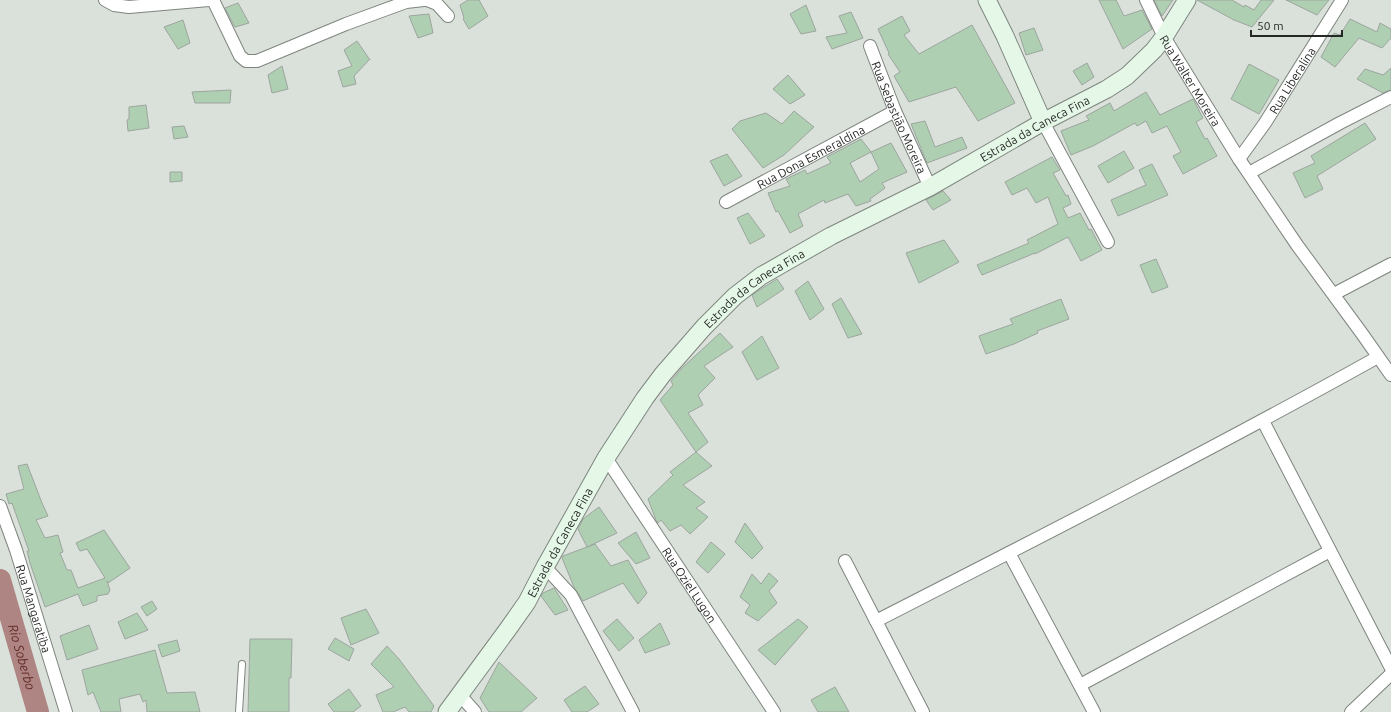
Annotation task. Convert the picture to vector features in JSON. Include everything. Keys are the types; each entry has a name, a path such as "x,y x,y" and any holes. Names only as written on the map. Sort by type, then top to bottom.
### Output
{"street":[{"path":"105,0 114,5 129,7 210,0"},
{"path":"213,0 240,56 246,61 258,61 346,24 406,2 424,0"},
{"path":"427,0 437,4 448,16"},
{"path":"987,0 1005,36 1043,122 1108,242"},
{"name":"Rua Walter Moreira","path":"1146,0 1164,37 1239,159 1297,245 1334,294 1391,375"},
{"name":"Estrada da Caneca Fina","path":"447,712 523,607 606,458 645,398 663,374 735,296 761,276 831,236 930,187 1043,122 1107,89 1128,76 1164,37 1187,0"},
{"name":"Rua Liberalina","path":"1239,159 1265,123 1342,0"},
{"name":"Rua Sebastião Moreira","path":"870,46 895,111 930,187"},
{"path":"1249,173 1391,97"},
{"name":"Rua Dona Esmeraldina","path":"726,202 895,111"},
{"path":"1334,294 1391,264"},
{"path":"876,621 1264,421 1378,357"},
{"path":"1264,421 1391,668"},
{"name":"Rua Oziel Lugon","path":"606,458 774,712"},
{"name":"Rua Mangaratiba","path":"0,506 16,550 66,712"},
{"path":"1080,685 1330,551"},
{"path":"1009,553 1094,712"},
{"path":"845,561 923,712"},
{"path":"545,567 571,595 632,712"},
{"path":"1351,712 1391,674"},
{"path":"460,695 475,712"}],"lane":[{"path":"239,712 242,664"}],"building":[{"path":"468,0 479,0 488,16 469,29 463,19 460,5"},
{"path":"1099,0 1116,0 1124,16 1142,10 1152,29 1123,49"},
{"path":"1154,0 1173,0 1162,16"},
{"path":"1197,0 1232,0 1244,7 1245,5 1254,10 1261,0 1274,0 1252,27 1234,20"},
{"path":"1286,0 1329,0 1317,15"},
{"path":"238,3 249,23 235,27 225,8"},
{"path":"806,5 816,31 801,34 790,14"},
{"path":"851,12 863,38 832,49 826,37 847,33 839,16"},
{"path":"429,14 433,33 418,38 409,16"},
{"path":"902,16 910,31 904,35 919,54 972,25 1015,103 978,121 956,87 909,102 894,76 900,72 888,54 889,53 878,29"},
{"path":"1350,19 1377,32 1380,23 1391,29 1391,38 1382,48 1359,38 1335,67 1321,57 1334,33 1340,35"},
{"path":"183,20 190,43 178,49 164,27"},
{"path":"1034,28 1043,50 1026,55 1019,33"},
{"path":"357,41 370,59 354,76 356,84 343,87 338,71 352,66 344,50"},
{"path":"1087,63 1094,77 1082,85 1073,71"},
{"path":"1249,64 1279,80 1259,114 1231,99"},
{"path":"282,66 288,89 272,93 268,75"},
{"path":"1391,68 1391,90 1383,93 1357,79 1365,69 1383,75"},
{"path":"788,75 805,95 790,104 773,89"},
{"path":"231,90 230,103 195,103 192,92"},
{"path":"1146,92 1160,115 1193,99 1203,118 1196,122 1205,139 1207,138 1217,156 1183,174 1173,156 1181,152 1167,126 1152,133 1146,121 1137,126 1135,123 1093,146 1071,155 1061,131 1089,120 1086,116 1110,103 1114,111"},
{"path":"146,105 149,128 128,131 127,120 129,119 129,107"},
{"path":"794,111 814,127 784,155 763,168 732,129 740,121 766,113 782,124"},
{"path":"925,121 935,147 962,137 967,148 927,163 911,124"},
{"path":"1365,123 1376,139 1317,176 1323,189 1305,198 1293,173 1315,163 1311,156"},
{"path":"184,126 188,137 174,139 172,127"},
{"path":"861,139 871,152 891,143 907,172 882,183 885,188 870,199 871,201 856,206 848,194 825,203 824,200 798,214 803,226 790,233 778,211 776,212 768,193 790,186 786,179 805,170 807,174 831,163 827,157","holes":["871,152 879,169 860,182 850,163"]},
{"path":"1124,151 1134,168 1108,183 1098,166"},
{"path":"727,154 742,176 724,186 710,161"},
{"path":"1052,157 1060,170 1053,173 1066,196 1068,195 1071,204 1063,208 1068,218 1080,213 1089,230 1091,229 1102,250 1081,261 1068,237 1035,254 982,275 977,265 1029,243 1027,240 1058,224 1048,197 1036,203 1027,188 1012,195 1005,182"},
{"path":"1152,164 1168,195 1118,216 1111,200 1146,185 1139,170"},
{"path":"170,172 182,172 182,181 170,182"},
{"path":"943,191 951,200 933,210 926,200"},
{"path":"748,213 765,236 750,244 737,218"},
{"path":"944,240 959,262 919,283 906,253"},
{"path":"1156,259 1168,287 1152,293 1140,265"},
{"path":"777,279 784,289 757,307 752,295"},
{"path":"808,281 824,309 810,320 795,291"},
{"path":"841,298 862,334 848,338 832,304"},
{"path":"1061,299 1069,319 1037,331 1038,333 1014,344 986,354 979,336 1013,324 1010,319"},
{"path":"720,333 733,347 704,366 715,378 698,395 703,405 688,413 708,442 696,452 660,400 673,385 671,381 682,368"},
{"path":"762,336 779,368 757,380 742,352"},
{"path":"696,452 712,466 683,485 705,502 696,508 708,517 690,534 681,525 670,531 661,520 658,523 648,499 673,475 670,472"},
{"path":"27,464 48,516 36,520 45,538 58,535 63,552 60,553 67,570 71,570 78,588 105,578 87,549 80,551 76,543 104,530 130,568 108,583 107,581 110,590 108,594 97,596 97,601 83,606 78,594 45,607 30,563 27,551 29,551 12,503 9,504 6,494 24,489 18,466"},
{"path":"599,507 617,533 587,547 578,529 583,519"},
{"path":"745,523 763,548 752,559 735,542"},
{"path":"636,532 650,558 636,564 618,543"},
{"path":"711,542 725,554 708,573 696,562"},
{"path":"595,544 611,566 628,560 647,593 638,604 623,583 583,601 574,587 562,558 563,556"},
{"path":"769,573 778,581 769,591 777,603 758,621 745,613 750,605 740,597 752,574 761,584"},
{"path":"554,588 568,610 555,615 541,596 543,593"},
{"path":"152,601 157,609 147,616 141,607"},
{"path":"366,609 379,633 351,645 341,618"},
{"path":"137,613 148,630 125,639 118,622"},
{"path":"617,619 634,638 619,651 603,631"},
{"path":"798,619 808,627 775,665 758,650"},
{"path":"660,623 670,644 645,653 639,640"},
{"path":"89,625 98,649 67,660 60,636"},
{"path":"335,638 354,649 349,661 328,649"},
{"path":"250,639 292,639 291,678 289,678 289,712 248,712"},
{"path":"177,640 180,651 162,657 158,645"},
{"path":"387,646 399,659 434,706 431,712 409,712 405,707 393,712 383,712 376,695 394,687 371,664"},
{"path":"155,650 167,693 195,692 200,712 147,712 146,700 143,702 140,694 119,699 121,712 101,712 93,692 88,695 82,670"},
{"path":"499,662 537,698 521,712 489,712 480,698"},
{"path":"585,686 599,704 587,712 572,712 564,700"},
{"path":"835,687 849,712 818,712 811,700"},
{"path":"349,689 361,706 353,712 334,712 328,704"}],"waterway":[{"name":"Rio Soberbo","path":"0,580 38,712"}]}
